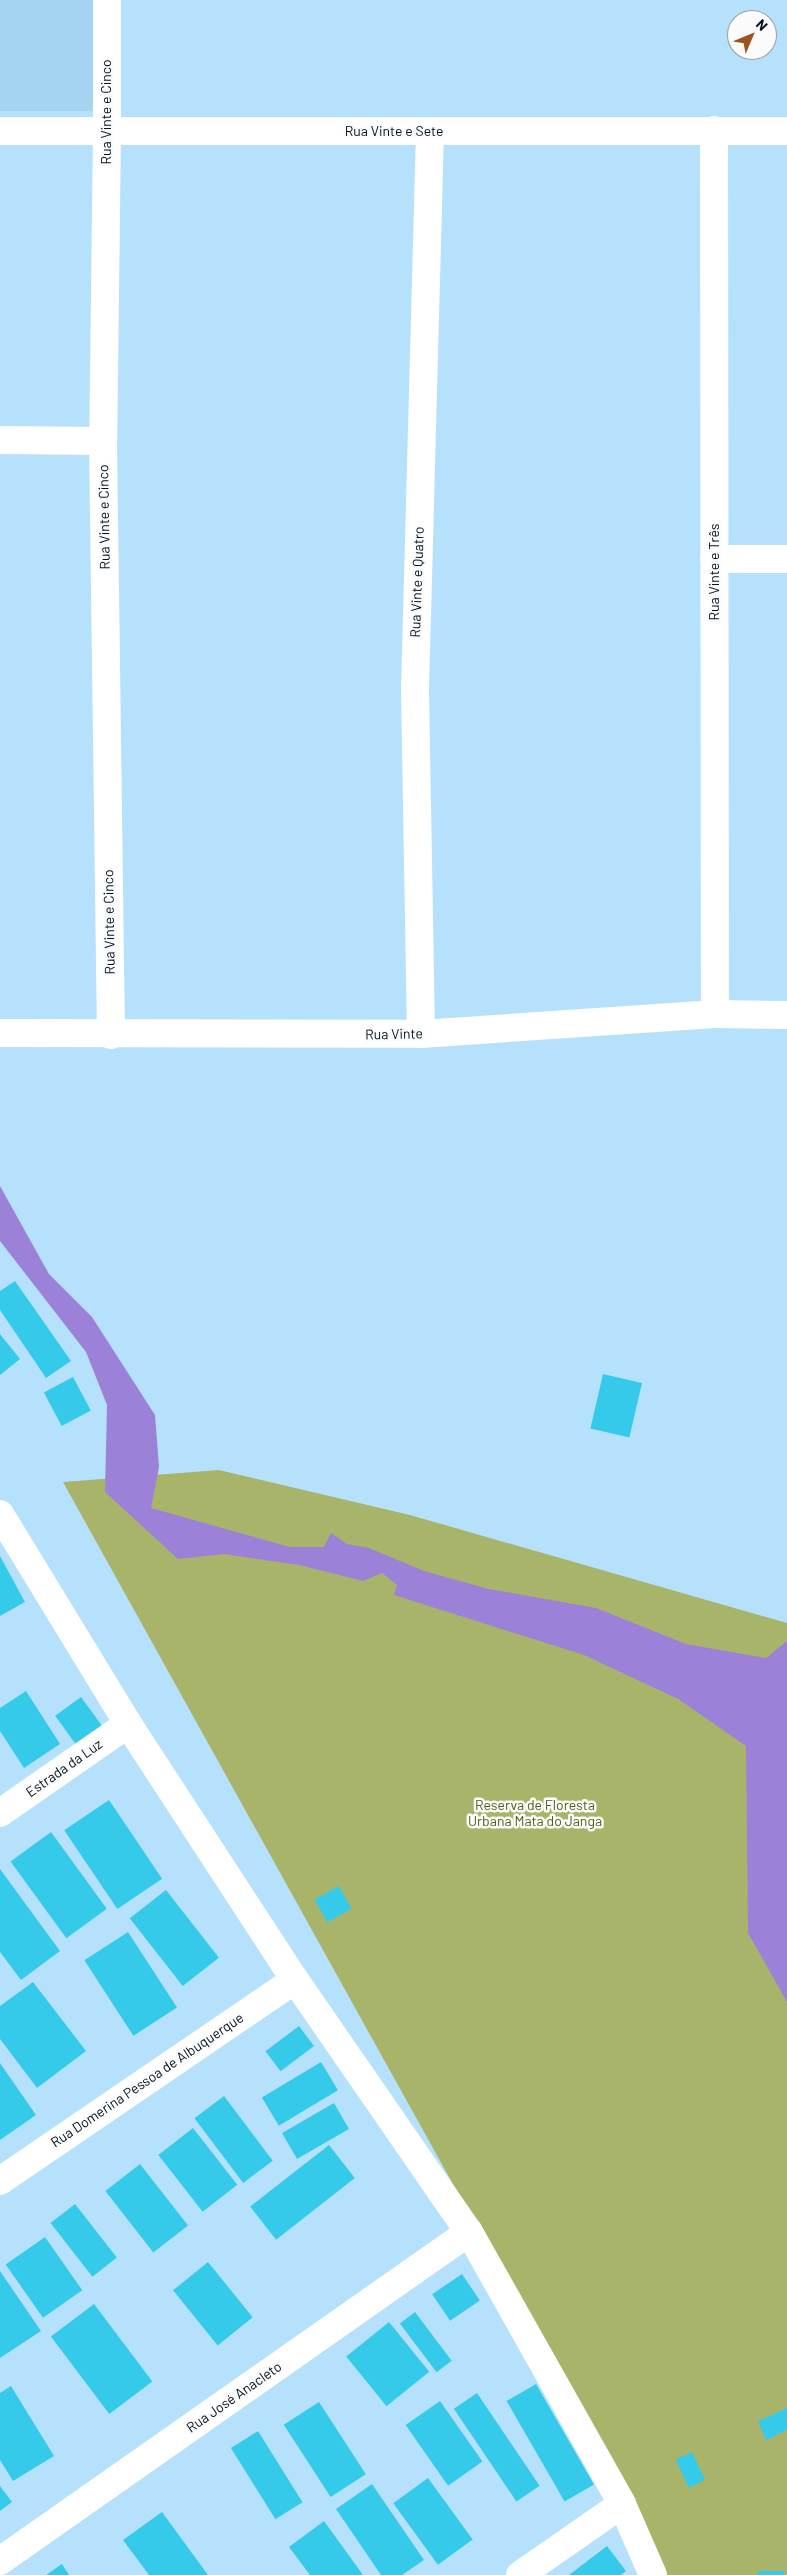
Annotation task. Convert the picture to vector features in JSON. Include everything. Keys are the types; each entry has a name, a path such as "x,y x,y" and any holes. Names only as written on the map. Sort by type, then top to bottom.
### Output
{"street":[{"name":"Rua Vinte e Cinco","path":"107,0 103,441 111,1035"},
{"name":"Rua Vinte e Três","path":"714,130 715,1014"},
{"name":"Rua Vinte e Sete","path":"0,131 787,131"},
{"name":"Rua Vinte e Quatro","path":"421,1034 414,689 430,131"},
{"path":"0,440 103,441"},
{"path":"714,559 787,559"},
{"name":"Rua Vinte","path":"0,1033 111,1035 421,1034 715,1014 787,1015"},
{"path":"0,1514 128,1724 295,1980 469,2232 622,2504 653,2575"},
{"name":"Estrada da Luz","path":"0,1813 128,1724"},
{"name":"Rua Domerina Pessoa de Albuquerque","path":"0,2181 295,1980"},
{"name":"Rua José Anacleto","path":"0,2562 469,2232"},
{"path":"520,2575 622,2504"}],"shaded area":[{"path":"0,0 109,0 109,111 0,111"},
{"path":"0,1186 49,1274 92,1317 155,1415 159,1467 151,1508 290,1547 324,1547 331,1533 347,1544 369,1548 424,1571 489,1589 596,1608 686,1644 766,1658 787,1641 787,2002 748,1933 746,1746 678,1699 584,1655 394,1595 397,1585 382,1573 363,1581 299,1565 224,1554 178,1559 105,1492 107,1405 86,1352 0,1241"}],"green space":[{"name":"Reserva de Floresta Urbana Mata do Janga","path":"219,1470 410,1515 787,1623 787,2575 646,2575 629,2501 63,1482"}],"building":[{"path":"15,1281 71,1361 46,1378 0,1310 0,1291"},
{"path":"0,1334 20,1359 0,1375"},
{"path":"603,1374 642,1383 629,1438 590,1429"},
{"path":"73,1377 91,1411 62,1426 44,1392"},
{"path":"0,1556 25,1602 0,1616"},
{"path":"26,1691 60,1744 24,1768 0,1731 0,1708"},
{"path":"81,1697 102,1726 76,1745 55,1716"},
{"path":"109,1800 162,1879 117,1909 64,1830"},
{"path":"51,1832 107,1909 66,1938 11,1861"},
{"path":"0,1869 60,1951 21,1980 0,1952"},
{"path":"339,1886 352,1909 327,1922 315,1900"},
{"path":"166,1890 219,1958 183,1986 130,1918"},
{"path":"128,1932 177,2007 133,2036 84,1960"},
{"path":"33,1982 86,2051 37,2088 0,2039 0,2006"},
{"path":"299,2026 314,2046 281,2071 265,2051"},
{"path":"321,2062 338,2090 279,2126 262,2098"},
{"path":"0,2063 36,2115 0,2140"},
{"path":"224,2096 273,2161 243,2183 194,2118"},
{"path":"334,2103 349,2129 297,2159 282,2133"},
{"path":"193,2128 237,2185 203,2212 158,2155"},
{"path":"329,2145 355,2178 276,2240 250,2207"},
{"path":"140,2164 188,2225 153,2253 105,2191"},
{"path":"75,2204 117,2258 92,2277 51,2223"},
{"path":"45,2237 82,2290 43,2318 6,2265"},
{"path":"208,2262 253,2317 218,2345 173,2290"},
{"path":"0,2271 41,2331 0,2358"},
{"path":"462,2274 480,2301 450,2321 432,2294"},
{"path":"94,2304 152,2381 109,2414 51,2336"},
{"path":"415,2312 452,2361 437,2372 400,2323"},
{"path":"389,2322 429,2372 387,2406 346,2357"},
{"path":"536,2384 594,2484 565,2501 507,2401"},
{"path":"11,2386 54,2456 13,2481 0,2460 0,2393"},
{"path":"477,2393 540,2486 516,2502 454,2409"},
{"path":"440,2401 482,2462 448,2486 406,2425"},
{"path":"319,2402 366,2474 331,2497 284,2425"},
{"path":"787,2408 787,2430 766,2440 758,2421"},
{"path":"258,2431 303,2502 275,2519 231,2448"},
{"path":"692,2452 705,2480 689,2488 676,2460"},
{"path":"428,2478 473,2539 438,2565 393,2503"},
{"path":"372,2484 424,2560 402,2575 381,2575 336,2509"},
{"path":"0,2486 12,2502 0,2511"},
{"path":"162,2512 208,2575 149,2575 123,2540"},
{"path":"324,2521 363,2575 310,2575 289,2547"},
{"path":"607,2546 626,2571 621,2575 569,2575"},
{"path":"62,2564 69,2575 46,2575"},
{"path":"758,2571 784,2571 784,2575 758,2575"}]}
